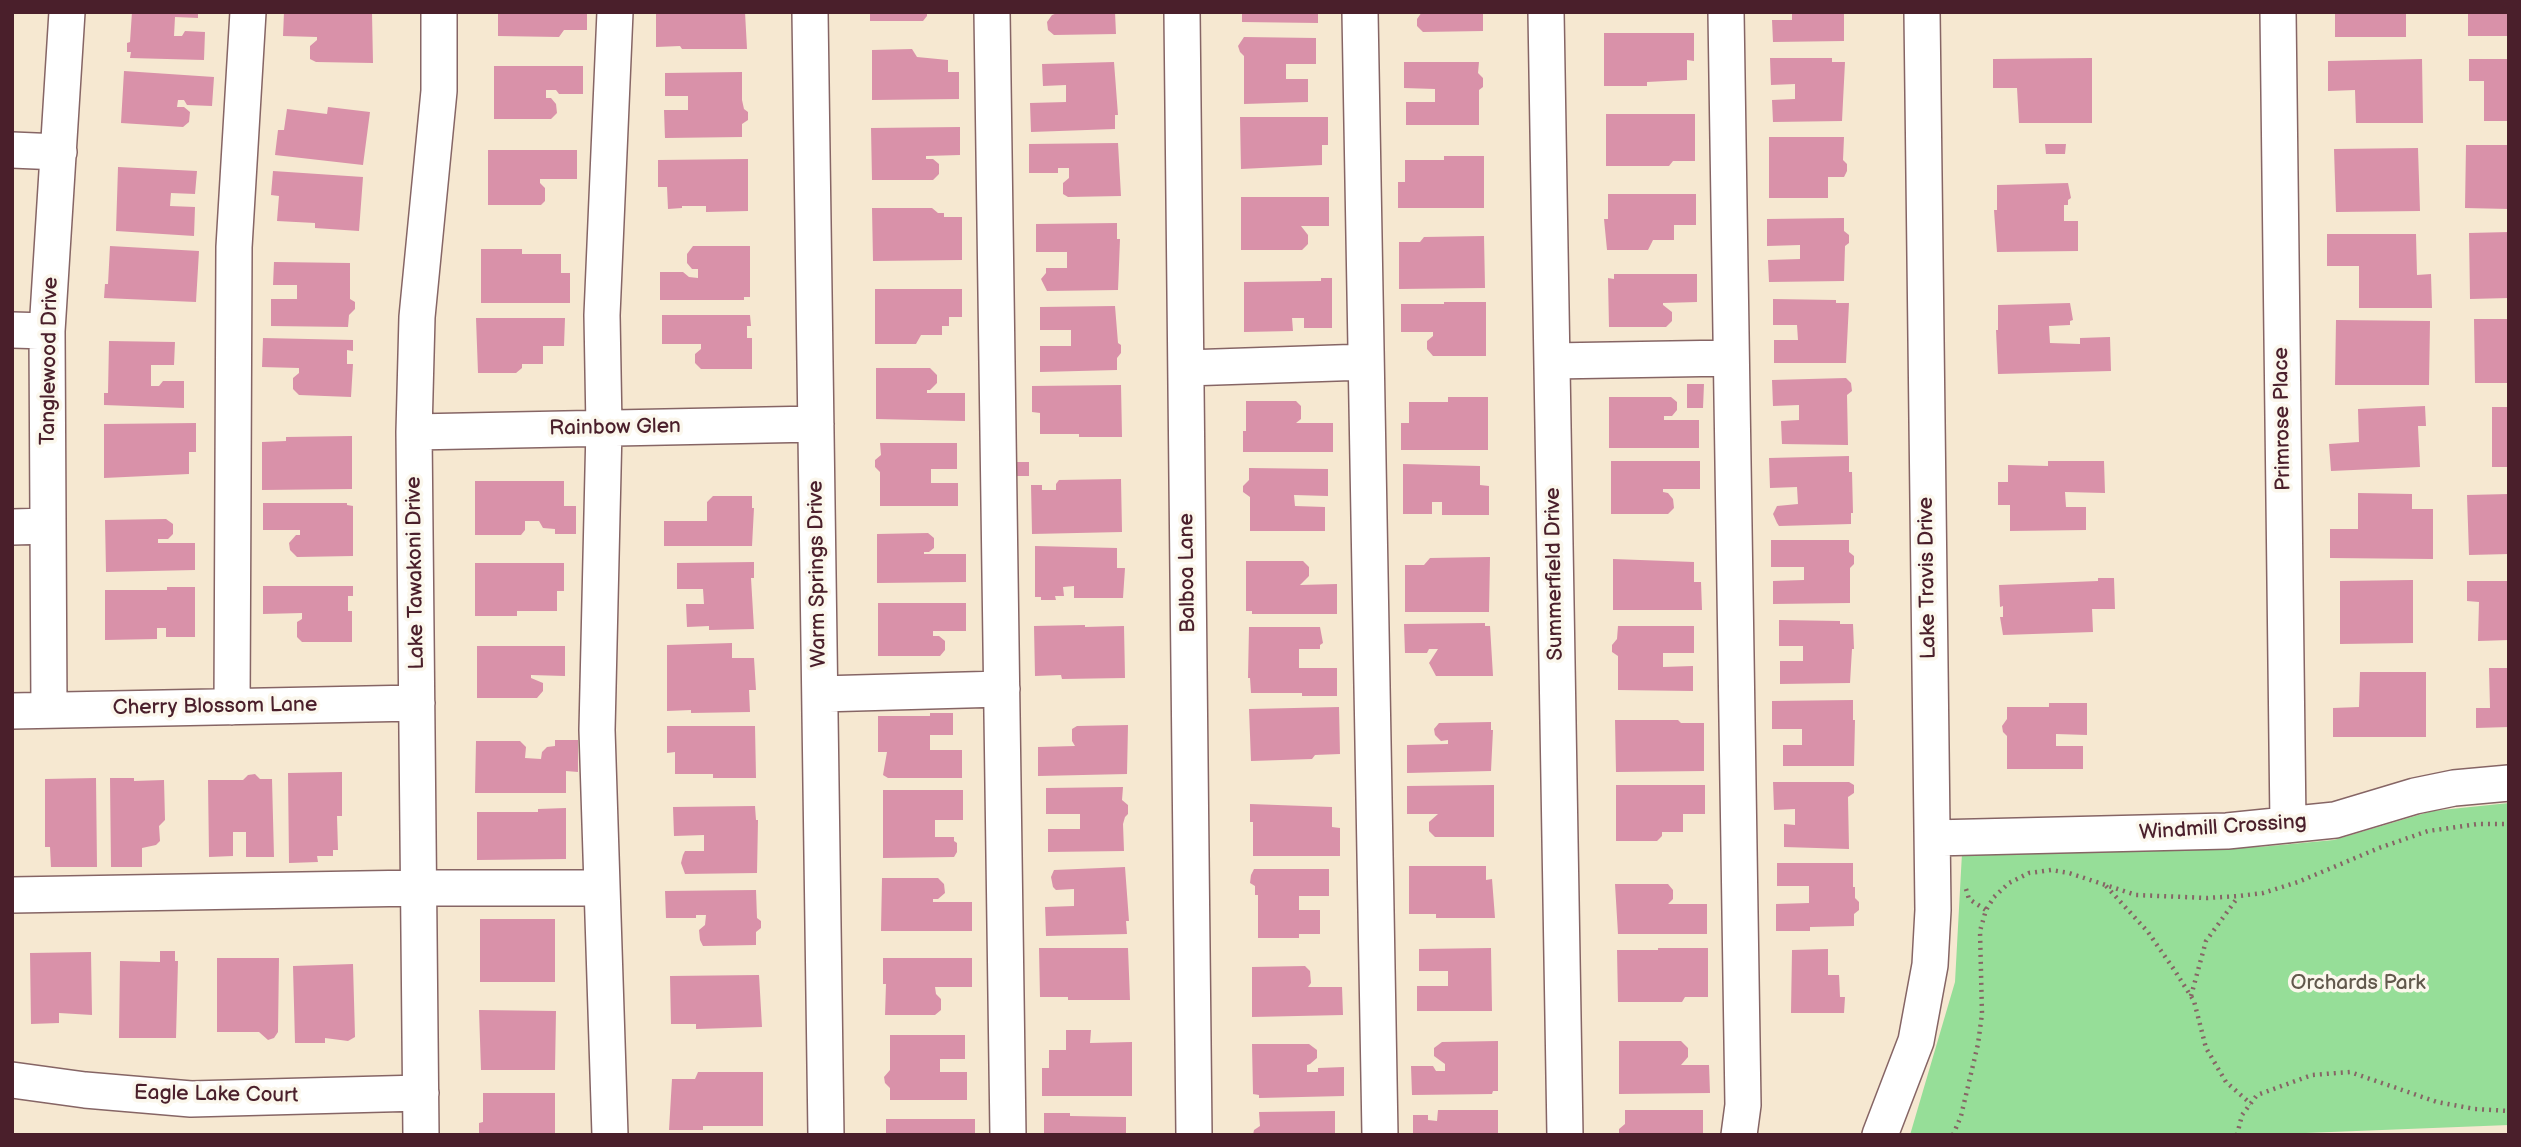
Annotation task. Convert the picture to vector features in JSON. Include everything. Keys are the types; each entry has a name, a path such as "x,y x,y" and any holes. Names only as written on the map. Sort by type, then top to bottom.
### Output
{"street":[{"name":"Tanglewood Drive","path":"49,710 47,331 67,12"},
{"path":"232,707 234,247 248,12"},
{"name":"Lake Tawakoni Drive","path":"421,1135 414,432 417,317 439,91 439,12"},
{"path":"610,1135 597,730 604,428 602,315 615,12"},
{"name":"Warm Springs Drive","path":"810,12 827,1135"},
{"path":"992,12 1009,1135"},
{"name":"Balboa Lane","path":"1182,12 1194,1135"},
{"path":"1360,12 1380,1135"},
{"name":"Summerfield Drive","path":"1546,12 1564,1135"},
{"path":"1726,12 1743,1105 1739,1135"},
{"name":"Lake Travis Drive","path":"1880,1135 1916,1041 1928,978 1933,910 1949,838 1922,12"},
{"name":"Primrose Place","path":"2278,12 2288,825"},
{"path":"12,150 58,152"},
{"path":"12,330 47,331"},
{"path":"1552,361 1731,358"},
{"path":"1186,368 1366,362"},
{"name":"Rainbow Glen","path":"414,432 816,424"},
{"path":"12,527 48,526"},
{"path":"820,694 1002,689"},
{"name":"Cherry Blossom Lane","path":"12,710 417,704"},
{"name":"Windmill Crossing","path":"1949,838 2227,831 2335,820 2371,807 2454,788 2509,783"},
{"path":"12,895 418,888 602,888"},
{"name":"Eagle Lake Court","path":"12,1080 85,1090 191,1099 421,1093"}],"path":[{"path":"1952,1135 1961,1116 1978,1044 1982,1014 1980,931 1986,910 1994,897 2009,883 2029,873 2051,870 2069,873 2136,895 2207,898 2239,896 2263,893 2298,882 2428,831 2460,825 2509,824"},
{"path":"1949,838 1969,899 1986,910"},
{"path":"2105,885 2148,932 2191,996 2206,1048 2226,1082 2251,1104"},
{"path":"2191,996 2206,941 2239,896"},
{"path":"2237,1135 2242,1115 2257,1095 2312,1075 2350,1072 2437,1102 2475,1109 2509,1111"}],"green space":[{"name":"Orchards Park","path":"2509,803 2509,1125 2255,1135 1910,1135 1955,982 1962,853 2259,847 2334,840 2432,811"}],"building":[{"path":"132,12 198,12 198,18 175,17 174,36 182,36 185,31 205,32 204,60 130,58 131,52 127,52 127,43 130,42"},
{"path":"284,12 372,13 373,63 316,62 310,59 310,46 317,37 283,36"},
{"path":"498,12 587,12 587,30 564,30 559,37 498,36"},
{"path":"656,12 745,12 747,49 656,47"},
{"path":"870,12 927,12 927,16 923,21 870,21"},
{"path":"1060,12 1115,12 1116,34 1054,35 1048,30 1047,22 1052,15"},
{"path":"1242,12 1318,12 1318,23 1242,22"},
{"path":"1422,12 1483,12 1483,31 1423,32 1417,26 1417,19"},
{"path":"1792,12 1844,12 1844,41 1773,42 1772,20 1792,20"},
{"path":"2335,12 2406,12 2406,37 2335,37"},
{"path":"2468,12 2509,12 2509,36 2468,36"},
{"path":"1604,33 1694,33 1694,61 1687,60 1687,80 1647,82 1647,86 1604,86"},
{"path":"1244,37 1316,38 1316,64 1286,64 1286,79 1308,79 1308,102 1244,104 1244,56 1238,46"},
{"path":"912,49 917,57 948,60 948,72 959,72 959,99 872,100 872,50"},
{"path":"1770,58 1832,58 1832,62 1845,62 1842,121 1773,122 1772,100 1795,99 1795,84 1771,85"},
{"path":"2092,58 2092,123 2019,123 2017,88 1993,88 1993,59"},
{"path":"2422,59 2423,123 2356,123 2355,90 2328,91 2328,61"},
{"path":"2469,59 2509,59 2509,121 2484,121 2484,81 2469,81"},
{"path":"1114,62 1118,115 1115,115 1115,129 1031,132 1030,103 1066,102 1066,85 1043,86 1042,64"},
{"path":"1404,62 1479,62 1478,73 1483,78 1483,87 1479,90 1479,125 1406,125 1406,102 1435,102 1435,89 1404,88"},
{"path":"494,66 583,66 583,94 559,94 556,90 546,90 546,98 551,98 556,104 557,113 551,119 494,119"},
{"path":"124,71 214,77 212,106 187,105 184,100 178,100 177,107 184,107 190,112 189,122 183,127 121,123"},
{"path":"742,72 742,100 744,109 748,112 748,120 742,124 742,137 665,138 664,110 688,110 688,96 665,96 665,73"},
{"path":"328,107 370,112 363,165 275,155 278,130 284,130 287,109 327,114"},
{"path":"1606,114 1695,114 1695,161 1673,161 1669,166 1606,166"},
{"path":"1240,117 1328,117 1328,145 1322,145 1322,165 1241,169"},
{"path":"960,127 960,155 926,156 926,159 933,159 939,164 939,174 933,180 872,180 871,128"},
{"path":"1769,137 1844,137 1843,160 1847,164 1847,171 1844,177 1828,177 1828,198 1769,198"},
{"path":"1118,143 1121,196 1068,197 1063,194 1063,183 1069,178 1069,168 1058,168 1058,173 1029,173 1029,144"},
{"path":"2045,144 2066,144 2065,154 2046,154"},
{"path":"2466,145 2509,145 2509,209 2465,208"},
{"path":"2418,148 2420,211 2336,212 2334,149"},
{"path":"488,150 577,150 577,179 540,179 545,188 545,201 541,205 488,205"},
{"path":"1444,156 1484,156 1484,208 1398,208 1398,182 1405,182 1405,160 1444,160"},
{"path":"748,159 748,211 706,212 706,206 668,209 667,187 658,187 658,160"},
{"path":"118,167 197,171 195,194 171,193 170,206 195,207 194,236 116,231"},
{"path":"273,171 363,177 359,231 315,228 315,223 277,221 279,196 271,195"},
{"path":"2068,183 2071,198 2068,205 2064,205 2064,221 2078,221 2078,251 1997,252 1994,210 1997,210 1997,185"},
{"path":"1608,194 1696,194 1696,225 1674,225 1674,240 1653,240 1648,250 1607,250 1604,219 1608,219"},
{"path":"1241,197 1329,197 1329,226 1301,226 1308,235 1308,244 1302,250 1241,250"},
{"path":"872,208 932,208 938,213 944,213 944,217 962,217 962,260 873,261"},
{"path":"1844,218 1844,231 1849,235 1849,243 1845,246 1844,281 1769,282 1768,260 1800,259 1800,245 1767,246 1767,219"},
{"path":"1117,223 1117,239 1120,239 1118,290 1047,291 1041,279 1046,268 1067,268 1067,252 1036,252 1036,224"},
{"path":"2509,232 2509,298 2470,299 2469,233"},
{"path":"2327,234 2416,234 2417,275 2431,274 2432,308 2359,308 2359,266 2327,266"},
{"path":"1484,236 1485,288 1399,289 1399,242 1420,242 1424,237"},
{"path":"110,246 199,251 196,302 104,298 105,284 108,284"},
{"path":"693,246 750,246 750,297 744,297 744,300 660,300 660,272 683,272 689,277 698,278 698,269 692,269 687,263 687,254"},
{"path":"481,249 522,249 522,254 561,254 561,273 570,273 570,303 481,303"},
{"path":"274,262 350,263 350,299 355,302 355,309 349,315 348,327 271,326 271,299 297,299 297,285 273,285"},
{"path":"1614,274 1697,274 1697,302 1663,303 1672,312 1672,321 1666,327 1609,327 1608,278 1614,279"},
{"path":"1321,278 1332,278 1332,328 1304,328 1304,318 1292,318 1293,331 1244,332 1244,282 1321,281"},
{"path":"875,289 962,289 962,317 949,317 949,326 942,326 942,335 921,335 916,344 875,344"},
{"path":"1773,299 1836,300 1836,303 1849,303 1846,363 1774,363 1774,340 1798,340 1797,325 1773,325"},
{"path":"1486,302 1486,356 1433,356 1427,349 1427,341 1433,336 1433,332 1401,332 1401,304"},
{"path":"2070,303 2073,320 2070,325 2049,326 2050,343 2080,344 2080,338 2110,337 2111,371 1998,374 1998,305"},
{"path":"1115,306 1118,343 1121,345 1117,370 1040,372 1040,346 1071,346 1071,330 1040,330 1040,307"},
{"path":"662,315 750,315 751,326 747,326 747,338 752,338 752,369 701,369 695,363 695,354 701,349 701,344 662,344"},
{"path":"476,318 565,318 564,346 543,346 543,364 522,364 522,368 516,373 478,373"},
{"path":"2474,319 2509,319 2509,383 2475,383"},
{"path":"2336,320 2430,321 2429,385 2335,385"},
{"path":"263,338 353,340 353,351 347,350 347,364 353,364 351,397 299,395 293,389 293,378 299,373 299,368 262,367"},
{"path":"109,341 175,342 174,365 151,365 151,386 159,386 163,381 184,381 184,408 104,405 104,393 108,393"},
{"path":"876,368 930,368 937,375 937,383 927,390 927,393 965,393 965,421 876,419"},
{"path":"1846,378 1851,383 1852,391 1847,395 1848,445 1782,444 1781,421 1799,420 1799,405 1773,406 1772,380"},
{"path":"1687,384 1704,384 1703,408 1687,408"},
{"path":"1121,385 1122,437 1040,434 1040,413 1032,412 1032,386"},
{"path":"1448,397 1488,397 1488,450 1401,450 1401,423 1409,423 1409,402 1448,402"},
{"path":"1609,397 1671,397 1677,402 1677,410 1672,416 1664,416 1664,420 1699,420 1699,448 1609,448"},
{"path":"1246,401 1296,401 1301,406 1301,419 1296,423 1333,423 1333,452 1243,452"},
{"path":"2425,406 2426,426 2418,426 2420,467 2331,471 2329,444 2359,442 2358,409"},
{"path":"2492,407 2509,407 2509,467 2492,467"},
{"path":"196,423 196,452 189,452 189,474 104,478 104,424"},
{"path":"352,436 352,489 262,490 262,442 286,441 286,437"},
{"path":"880,443 957,443 957,469 931,469 931,483 958,483 958,506 880,506 880,472 875,467 875,460 881,455"},
{"path":"1849,456 1849,472 1852,472 1851,524 1779,526 1773,514 1777,506 1798,504 1797,487 1770,488 1769,458"},
{"path":"1611,461 1700,461 1700,489 1663,489 1663,492 1673,499 1674,508 1668,514 1611,514"},
{"path":"2048,461 2104,461 2105,493 2065,492 2066,507 2086,507 2086,530 2010,531 2010,505 1998,505 1998,482 2008,482 2008,465 2048,466"},
{"path":"1011,462 1029,462 1029,476 1012,476"},
{"path":"1403,464 1480,466 1480,485 1489,486 1489,515 1442,515 1442,502 1432,502 1432,514 1403,514"},
{"path":"1249,468 1328,469 1328,496 1294,495 1295,506 1325,507 1325,531 1250,531 1250,497 1243,492 1243,486 1249,480"},
{"path":"1121,479 1122,532 1032,534 1031,485 1042,485 1042,490 1056,490 1059,480"},
{"path":"475,481 564,481 564,506 576,506 576,534 555,534 555,529 543,528 539,521 525,521 525,530 521,535 475,535"},
{"path":"2358,493 2412,494 2412,509 2433,509 2433,559 2330,558 2330,529 2358,529"},
{"path":"2509,494 2509,554 2469,555 2467,495"},
{"path":"713,496 752,496 752,546 664,546 664,521 707,521 707,502"},
{"path":"263,503 347,503 353,506 353,556 297,557 290,550 289,543 296,535 300,535 300,530 263,530"},
{"path":"166,519 173,524 173,534 168,539 158,539 158,543 195,543 195,570 106,572 105,520"},
{"path":"928,533 934,538 934,548 924,554 966,554 966,582 877,583 877,534"},
{"path":"1771,540 1849,540 1849,552 1854,556 1854,564 1850,568 1850,603 1773,604 1773,581 1804,580 1804,567 1771,567"},
{"path":"1035,546 1117,548 1117,568 1125,568 1123,598 1074,598 1074,586 1063,587 1064,596 1055,596 1056,600 1041,600 1041,597 1035,597"},
{"path":"1490,557 1489,612 1405,612 1405,565 1424,565 1430,558"},
{"path":"1613,559 1694,562 1694,582 1701,582 1702,610 1613,610"},
{"path":"1246,561 1303,561 1309,567 1309,576 1300,585 1337,584 1337,614 1252,614 1252,611 1246,611"},
{"path":"754,562 754,578 751,578 754,629 709,630 709,626 687,627 686,604 704,604 703,589 677,589 677,563"},
{"path":"475,563 564,563 564,591 557,591 557,611 517,611 517,616 475,616"},
{"path":"2098,578 2114,578 2115,609 2092,609 2093,632 2003,635 2000,617 2003,617 2003,606 2000,607 1999,585 2098,581"},
{"path":"2413,580 2413,643 2340,644 2340,581"},
{"path":"2467,581 2509,581 2509,640 2478,641 2479,602 2467,601"},
{"path":"263,586 353,586 353,596 348,596 348,611 352,611 352,642 302,642 297,637 297,622 302,619 302,613 263,614"},
{"path":"167,587 195,587 195,637 166,637 166,628 157,628 157,639 105,640 105,590 167,590"},
{"path":"878,603 966,603 966,631 933,631 933,636 939,636 945,641 945,650 940,656 878,656"},
{"path":"1779,620 1840,621 1840,624 1853,624 1854,649 1850,683 1780,684 1780,661 1803,661 1803,646 1779,646"},
{"path":"1485,623 1485,626 1490,626 1493,676 1436,676 1429,663 1438,649 1429,649 1427,653 1405,653 1404,624"},
{"path":"1034,626 1124,626 1125,678 1062,679 1061,675 1035,676"},
{"path":"1618,626 1694,626 1694,653 1663,653 1663,667 1693,666 1693,691 1618,690 1618,656 1612,652 1612,645 1617,639"},
{"path":"1249,627 1320,627 1323,643 1320,649 1299,649 1299,668 1337,668 1337,696 1251,693 1248,678"},
{"path":"732,643 732,658 754,658 756,690 749,690 750,712 667,711 667,645"},
{"path":"477,646 565,646 565,676 531,675 531,678 543,683 543,691 537,698 477,698"},
{"path":"2489,668 2509,668 2509,727 2476,728 2476,708 2490,708"},
{"path":"2360,672 2426,672 2426,737 2333,737 2333,708 2359,707"},
{"path":"1853,700 1854,766 1783,766 1783,745 1802,745 1802,729 1772,729 1772,701"},
{"path":"2049,703 2087,703 2087,735 2056,734 2056,746 2083,746 2083,769 2007,769 2007,736 2002,726 2007,719 2007,707 2049,707"},
{"path":"1339,707 1340,754 1315,755 1312,759 1251,761 1249,709"},
{"path":"930,713 953,713 953,735 930,735 930,750 962,750 962,778 888,778 883,775 887,752 878,752 878,716 930,716"},
{"path":"1615,720 1678,720 1681,723 1704,723 1704,771 1616,772"},
{"path":"1491,722 1491,771 1407,773 1407,745 1448,744 1448,740 1441,741 1435,735 1434,729 1439,723"},
{"path":"1128,725 1127,774 1038,776 1038,747 1075,746 1072,729 1077,726"},
{"path":"667,726 755,726 756,778 713,778 713,774 675,774 675,752 667,753"},
{"path":"555,740 578,740 578,772 566,771 566,793 475,793 476,741 520,741 526,747 525,758 541,759 542,752 547,747 555,746"},
{"path":"342,772 342,816 337,816 338,850 333,850 333,856 317,856 318,862 289,863 288,773"},
{"path":"255,774 260,779 272,779 274,857 246,857 246,832 233,832 233,856 209,857 208,780 243,780 248,775"},
{"path":"96,778 97,867 51,867 50,847 45,847 45,779"},
{"path":"110,778 134,778 134,781 164,780 165,820 159,826 160,841 156,845 142,848 142,867 111,867"},
{"path":"1773,782 1849,782 1854,785 1854,793 1848,797 1849,849 1784,847 1784,824 1795,825 1795,809 1774,810"},
{"path":"1494,785 1494,837 1435,837 1429,831 1429,822 1438,814 1407,814 1407,786"},
{"path":"1616,785 1705,785 1705,814 1683,814 1683,832 1662,832 1657,841 1616,841"},
{"path":"1123,787 1122,800 1128,805 1128,814 1123,824 1124,851 1048,852 1048,829 1080,829 1080,814 1046,814 1046,788"},
{"path":"883,790 963,790 963,820 935,820 935,837 954,837 957,852 954,857 883,858"},
{"path":"1250,804 1332,807 1332,827 1340,828 1340,856 1253,856"},
{"path":"755,806 758,820 757,873 685,874 681,863 683,855 685,851 704,851 704,835 674,836 673,807"},
{"path":"566,808 566,859 477,860 477,812 538,812 538,809"},
{"path":"1777,863 1853,863 1853,887 1855,898 1859,902 1859,910 1854,914 1854,926 1810,927 1810,931 1776,931 1776,904 1809,903 1809,886 1777,886"},
{"path":"1409,866 1486,866 1486,880 1492,879 1495,918 1436,918 1436,914 1409,914"},
{"path":"1125,867 1129,921 1126,921 1127,934 1046,936 1045,907 1074,906 1074,889 1056,890 1053,887 1051,877 1054,870"},
{"path":"1254,869 1329,869 1329,896 1299,896 1299,910 1320,910 1320,934 1299,934 1299,938 1258,938 1258,895 1255,895 1255,886 1250,883"},
{"path":"882,878 938,878 944,884 945,893 938,899 933,899 933,902 972,902 972,931 881,931"},
{"path":"1615,884 1668,884 1673,890 1673,899 1668,904 1707,904 1707,934 1618,934"},
{"path":"756,890 757,918 761,921 761,928 756,932 756,945 703,946 699,930 705,925 706,915 696,915 696,918 666,918 665,891"},
{"path":"480,919 555,919 555,982 480,982"},
{"path":"1039,948 1128,948 1130,1000 1040,997"},
{"path":"1491,948 1492,1011 1417,1011 1417,986 1448,986 1448,971 1419,971 1419,949"},
{"path":"1708,948 1708,997 1685,997 1682,1002 1618,1002 1617,950"},
{"path":"1828,949 1828,975 1839,975 1840,997 1845,997 1844,1013 1791,1013 1792,950"},
{"path":"160,951 175,951 175,961 178,961 176,1038 119,1038 120,961 160,962"},
{"path":"91,952 92,1015 59,1013 59,1023 31,1024 30,953"},
{"path":"217,958 279,958 278,1032 274,1038 268,1040 259,1032 217,1032"},
{"path":"883,958 972,958 972,987 935,987 936,994 941,999 941,1010 935,1015 885,1015"},
{"path":"353,964 355,1037 348,1041 325,1038 325,1043 295,1043 293,966"},
{"path":"1305,966 1310,971 1311,983 1308,987 1342,987 1343,1015 1252,1017 1252,967"},
{"path":"759,975 762,1027 696,1029 696,1024 671,1024 670,976"},
{"path":"479,1010 556,1011 555,1070 481,1070"},
{"path":"1066,1030 1091,1030 1090,1043 1132,1042 1132,1096 1042,1096 1042,1068 1049,1068 1049,1050 1066,1050"},
{"path":"890,1035 965,1035 965,1059 940,1059 940,1072 967,1072 967,1100 890,1100 890,1088 884,1077 890,1070"},
{"path":"1498,1041 1498,1091 1493,1091 1492,1094 1412,1095 1411,1066 1433,1066 1436,1071 1445,1071 1445,1064 1434,1056 1434,1048 1442,1042"},
{"path":"1619,1041 1681,1041 1688,1048 1688,1057 1681,1065 1709,1065 1710,1093 1619,1094"},
{"path":"1252,1044 1309,1044 1317,1050 1317,1058 1307,1065 1307,1072 1318,1072 1318,1068 1344,1067 1344,1096 1259,1098 1259,1095 1253,1094"},
{"path":"698,1072 763,1072 763,1126 703,1126 703,1130 669,1130 672,1079 695,1079"},
{"path":"483,1093 555,1093 555,1135 479,1135 479,1123 483,1122"},
{"path":"1438,1110 1498,1110 1498,1135 1413,1135 1413,1115 1428,1115 1428,1120 1437,1121"},
{"path":"1625,1110 1703,1110 1703,1135 1619,1135 1619,1129 1625,1124"},
{"path":"1335,1111 1335,1135 1253,1135 1254,1130 1260,1126 1259,1112"},
{"path":"1044,1113 1126,1117 1126,1135 1044,1135"},
{"path":"886,1119 975,1119 975,1135 886,1135"}]}
